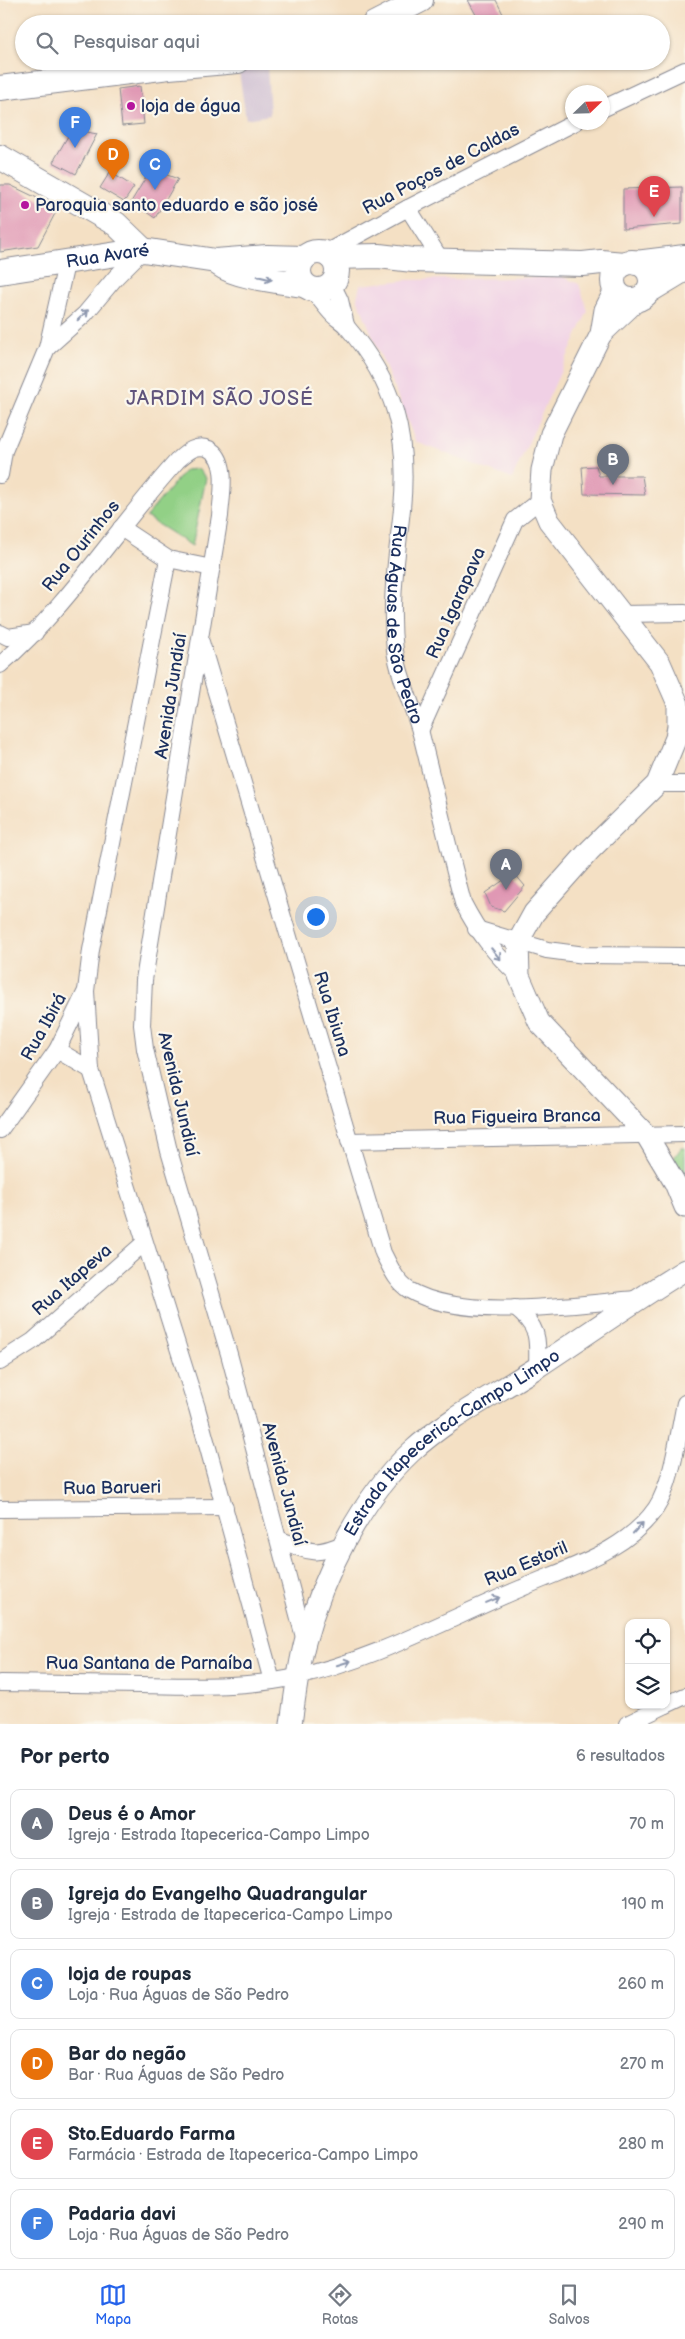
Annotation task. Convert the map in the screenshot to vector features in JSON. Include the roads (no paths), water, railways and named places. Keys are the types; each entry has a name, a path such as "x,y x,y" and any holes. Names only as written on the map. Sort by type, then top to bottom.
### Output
{"main road":[{"path":"392,15 421,0"},
{"path":"0,88 143,70"},
{"path":"0,157 116,224 143,250"},
{"name":"Rua Avaré","path":"0,272 66,264 143,250 216,261 251,258 320,272 379,256 413,260 583,264 601,262 630,263 685,257"},
{"name":"Rua Avaré","path":"553,263 614,287"},
{"path":"642,296 651,281 650,275 642,265 630,263 615,272 614,287 624,299 642,296 685,269"}],"street":[{"path":"610,105 685,70"},
{"name":"Rua Poços de Caldas","path":"320,272 408,208 565,128"},
{"path":"408,208 441,260"},
{"path":"47,348 85,314 116,277 143,250"},
{"path":"0,475 2,451 47,348 66,264"},
{"name":"Rua Águas de São Pedro","path":"320,272 334,315 346,325 394,401 401,428 404,462 402,507 394,576 393,619 396,652 404,685 420,731 454,870 464,903 476,929 521,983"},
{"path":"614,287 605,310 602,334 552,434 542,470 540,500 549,521 660,663 678,704 676,738 657,784 590,850 534,913 518,942 521,983 539,1022 568,1050 647,1136 675,1183 685,1207"},
{"path":"602,334 642,296"},
{"name":"Avenida Jundiaí","path":"190,450 207,448 215,453 222,466 220,516 144,980 142,1025 145,1049 169,1151 229,1354 305,1641"},
{"name":"Rua Ourinhos","path":"0,664 35,632 62,602 164,475 190,450"},
{"name":"Rua Igarapava","path":"420,731 515,520 540,500"},
{"path":"121,528 168,559 212,568"},
{"name":"Avenida Jundiaí","path":"168,559 99,904 86,991 91,1070 124,1170 144,1244 197,1408 272,1681"},
{"path":"622,614 685,613"},
{"path":"0,633 8,637 35,632"},
{"name":"Rua Ibiuna","path":"200,639 383,1252 394,1274 408,1289 435,1301 458,1305 514,1308 636,1299"},
{"path":"657,784 685,784"},
{"path":"476,929 548,950 585,955 685,956"},
{"name":"Rua Ibirá","path":"0,1130 57,1050 86,991"},
{"path":"57,1050 91,1070"},
{"name":"Rua Figueira Branca","path":"350,1141 516,1136 647,1136 685,1134"},
{"name":"Rua Itapeva","path":"0,1362 34,1341 144,1244"},
{"name":"Estrada Itapecerica-Campo Limpo","path":"291,1724 297,1677 305,1641 328,1579 370,1498 412,1452 454,1419 537,1367 636,1299 685,1270"},
{"path":"514,1308 533,1325 538,1343 537,1367"},
{"name":"Rua Estoril","path":"297,1677 358,1658 413,1636 604,1552 634,1533 656,1507 664,1490 677,1442 685,1402"},
{"name":"Rua Barueri","path":"0,1508 225,1507"},
{"path":"279,1539 312,1552 325,1552 345,1543"},
{"name":"Rua Santana de Parnaíba","path":"0,1683 225,1687 297,1677"},
{"path":"670,1703 685,1696"},
{"path":"627,1724 658,1709"}],"place":[{"name":"loja de água","path":"131,106"},
{"name":"Padaria davi","path":"75,148"},
{"name":"Bar do negão","path":"113,180"},
{"name":"loja de roupas","path":"155,190"},
{"name":"Paroquia santo eduardo e são josé","path":"25,205"},
{"name":"Sto.Eduardo Farma","path":"654,217"},
{"name":"Igreja do Evangelho Quadrangular","path":"613,485"},
{"name":"Deus é o Amor","path":"506,890"}],"district":[{"name":"JARDIM SÃO JOSÉ","path":"220,399"}]}
